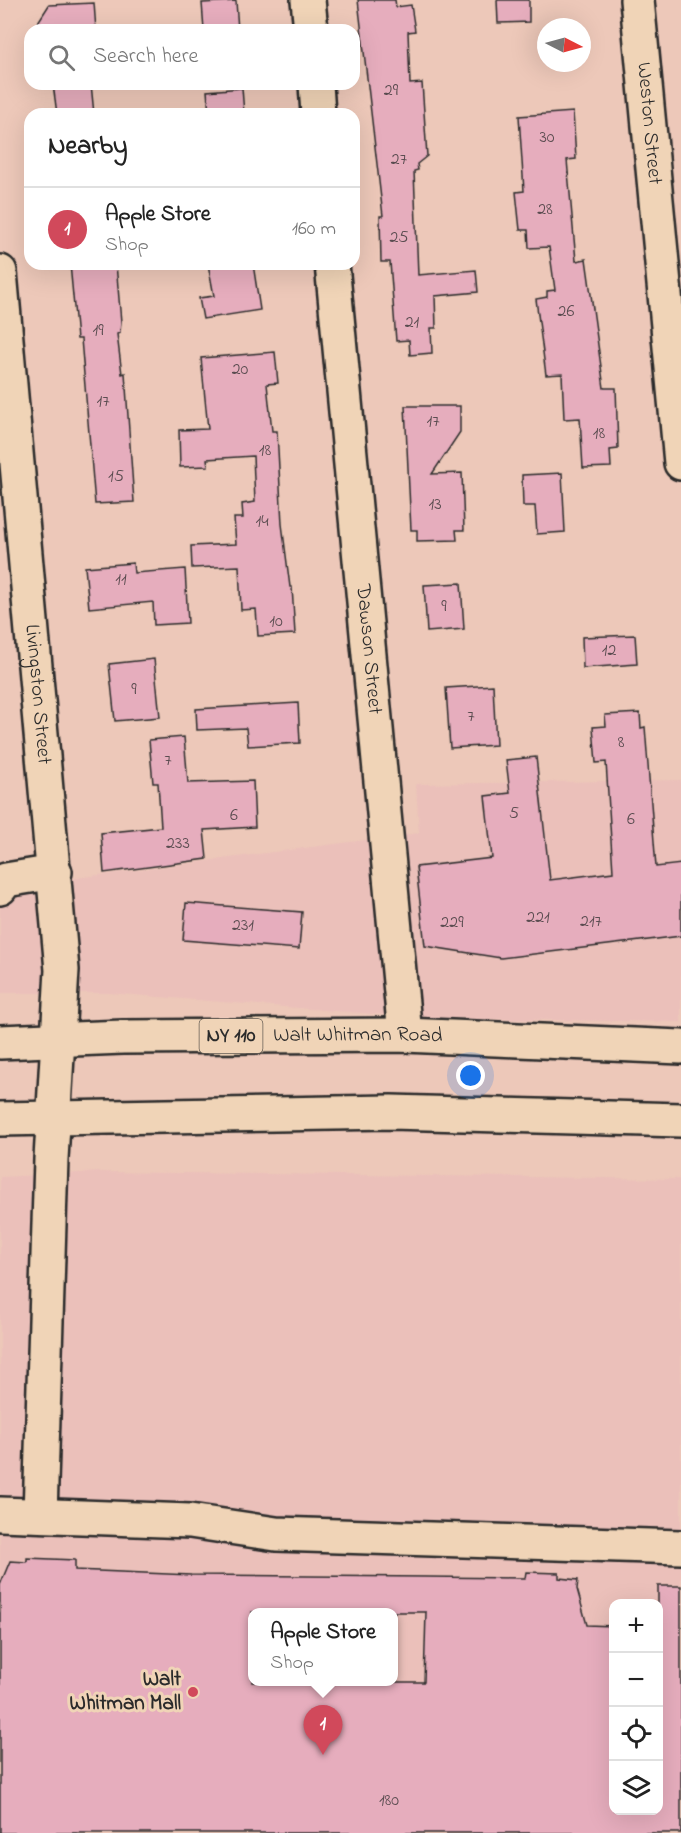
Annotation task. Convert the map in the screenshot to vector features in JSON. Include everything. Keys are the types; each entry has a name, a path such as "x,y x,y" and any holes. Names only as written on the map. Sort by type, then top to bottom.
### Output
{"street":[{"path":"308,0 310,24"},
{"name":"Weston Street","path":"638,0 681,463"},
{"path":"316,90 318,108"},
{"name":"Dawson Street","path":"333,270 405,1035"},
{"name":"Livingston Street","path":"0,272 56,872 62,970 54,1117 40,1515"},
{"path":"0,888 6,880 56,872"},
{"path":"0,1030 58,1040"},
{"name":"Walt Whitman Road","path":"0,1042 123,1037 405,1035 681,1047"},
{"path":"0,1119 391,1112 681,1120"},
{"path":"0,1514 190,1521 276,1534 681,1547"}],"shaded area":[{"path":"681,780 681,1022 424,1018 108,993 0,993 0,888 419,833 416,784"},
{"path":"100,1172 681,1179 681,1833 0,1833 0,1177"}],"building":[{"path":"358,0 395,0 396,7 411,5 415,31 408,32 410,84 422,83 427,156 417,164 418,170 414,171 418,275 476,270 478,292 435,296 436,328 431,328 432,353 410,355 409,340 396,341 390,262 381,262 380,216 383,216"},
{"path":"497,0 529,0 529,22 498,23"},
{"path":"236,1 238,24 204,24 202,3"},
{"path":"94,3 96,24 37,24 49,5"},
{"path":"54,90 92,90 93,108 56,108"},
{"path":"242,90 244,108 208,108 207,91"},
{"path":"573,112 576,159 567,160 576,261 586,259 604,388 616,388 618,449 610,450 611,467 583,468 580,418 564,419 562,374 546,375 536,299 547,297 547,291 555,290 549,247 529,248 528,230 520,230 516,192 524,191 519,116"},
{"path":"71,270 117,270 121,322 120,333 117,334 122,374 125,373 134,502 95,504 81,339 77,339"},
{"path":"209,270 254,270 260,310 203,319 199,298 214,296"},
{"path":"275,352 278,383 267,384 272,431 277,431 282,524 290,587 292,587 295,634 258,636 256,609 241,610 239,566 192,568 191,546 236,544 234,518 243,518 242,504 255,502 253,456 207,459 208,466 180,467 179,430 208,429 201,358"},
{"path":"405,406 460,406 460,432 432,474 462,473 464,530 456,530 457,540 417,541 417,530 411,530"},
{"path":"562,473 565,532 537,534 535,506 523,506 522,475"},
{"path":"133,563 134,573 185,569 188,623 154,625 153,602 89,608 85,567"},
{"path":"461,583 464,629 427,632 424,585"},
{"path":"635,635 637,664 583,668 582,637"},
{"path":"154,659 160,717 115,721 109,664"},
{"path":"493,685 496,745 450,748 446,688"},
{"path":"298,703 300,743 248,746 246,728 197,730 196,709"},
{"path":"640,713 641,728 645,727 656,867 681,864 681,936 501,958 425,946 416,867 492,858 485,796 510,793 506,760 536,757 550,880 613,872 606,762 596,763 593,727 606,726 605,715"},
{"path":"184,737 188,783 253,781 255,827 204,830 207,859 104,873 101,833 161,827 158,783 153,783 149,740"},
{"path":"186,903 302,912 299,949 183,940"},
{"name":"Walt Whitman Mall","path":"27,1558 75,1560 75,1570 191,1575 525,1578 526,1572 559,1573 559,1578 578,1580 577,1589 587,1625 609,1626 609,1815 663,1815 663,1599 658,1599 658,1586 681,1586 681,1833 0,1833 0,1585 10,1561 27,1562"}],"place":[{"name":"Walt Whitman Mall","path":"193,1692"},
{"name":"Apple Store","path":"323,1755"}]}
